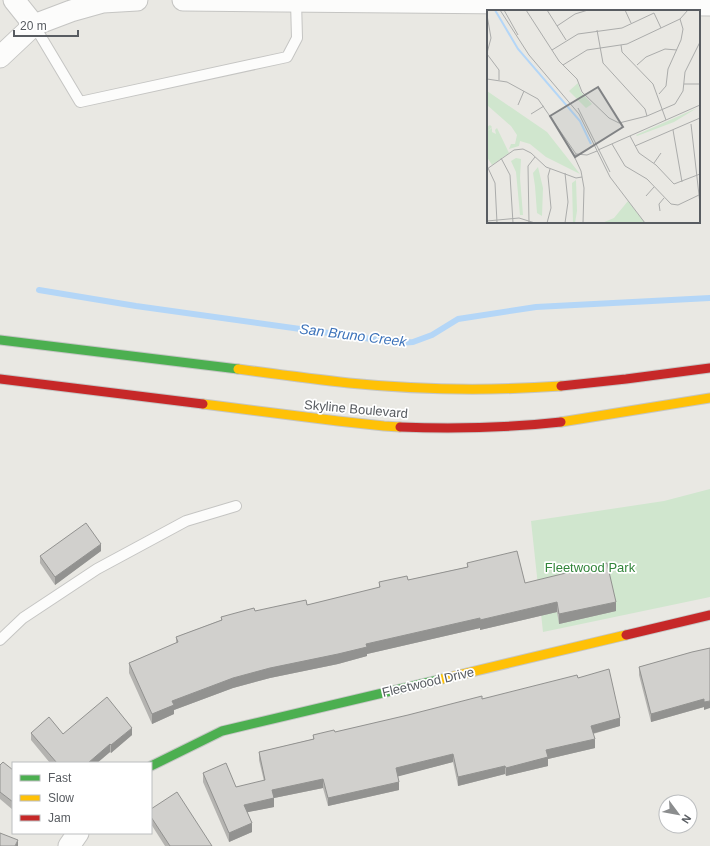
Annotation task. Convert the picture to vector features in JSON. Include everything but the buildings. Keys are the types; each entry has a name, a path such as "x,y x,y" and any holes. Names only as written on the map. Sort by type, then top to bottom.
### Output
{"main road":[{"name":"Skyline Boulevard","path":"0,340 348,383 439,389 488,389 558,386 628,379 710,368"},
{"name":"Skyline Boulevard","path":"0,379 338,421 384,426 432,428 478,428 571,421 710,398"},
{"name":"Fleetwood Drive","path":"152,766 222,731 710,615"}],"street":[{"path":"14,0 34,25"},
{"path":"0,57 34,25 71,11 103,2 137,0"},
{"path":"184,0 652,2 710,5"},
{"path":"69,846 77,834"}],"lane":[{"path":"34,25 80,102 287,57 297,38 296,1"},
{"path":"0,640 23,618 97,569 186,521 236,506"}],"green space":[{"name":"Fleetwood Park","path":"710,489 710,597 543,632 531,521 664,501"}],"waterway":[{"name":"San Bruno Creek","path":"39,290 136,306 400,343 413,342 432,335 458,319 536,307 710,298"}],"traffic: fast":[{"path":"0,340 238,369"},
{"path":"152,766 222,731 442,679"}],"traffic: slow":[{"path":"238,369 349,383 402,387 481,389 561,386"},
{"path":"561,422 710,398"},
{"path":"203,404 338,421 400,427"},
{"path":"442,679 626,635"}],"traffic: jam":[{"path":"561,386 710,368"},
{"path":"0,379 203,404"},
{"path":"400,427 480,428 561,422"},
{"path":"626,635 710,615"}]}
